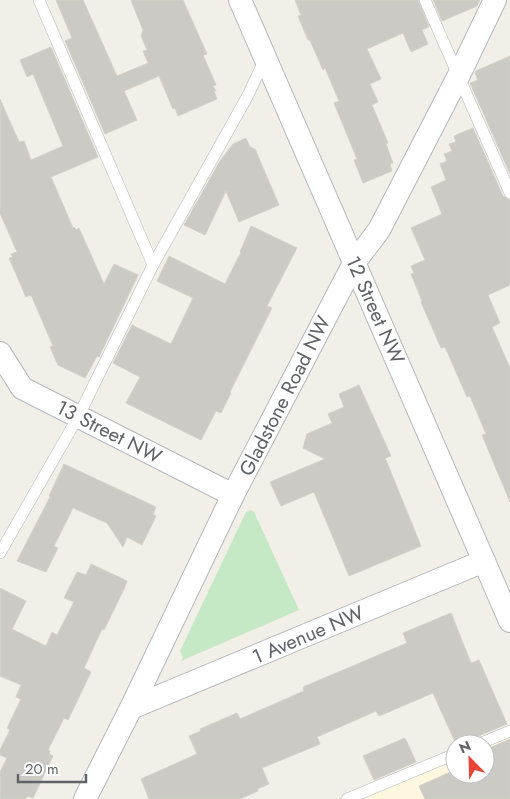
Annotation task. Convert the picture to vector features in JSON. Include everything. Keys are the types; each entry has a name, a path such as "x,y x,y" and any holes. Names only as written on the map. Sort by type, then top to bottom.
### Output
{"street":[{"name":"12 Street NW","path":"240,0 510,621"},
{"name":"Gladstone Road NW","path":"85,799 234,495 354,262 379,230 495,0"},
{"name":"13 Street NW","path":"0,353 22,388 234,495"},
{"name":"1 Avenue NW","path":"131,708 484,561"}],"lane":[{"path":"39,0 153,265"},
{"path":"425,0 510,193"},
{"path":"0,553 78,416 153,265 247,97 265,59"},
{"path":"495,737 510,731"},
{"path":"347,799 445,758"}],"shaded area":[{"path":"510,731 510,799 347,799 445,758 445,784 495,784 495,739"}],"green space":[{"path":"250,510 254,512 299,610 181,661 183,658 180,651 246,512"}],"building":[{"path":"56,0 83,0 117,76 148,63 143,51 147,50 141,36 143,30 131,0 183,0 207,54 203,55 216,85 213,86 217,99 178,116 175,108 173,109 159,76 124,91 137,120 105,134 65,41 72,38"},
{"path":"295,0 418,0 429,27 422,30 428,44 411,52 403,33 367,49 381,79 370,84 378,102 372,105 388,143 386,144 393,163 390,164 392,171 363,183 354,160 357,159 334,103 339,101 325,68 323,70 310,40 308,40 298,16 301,15"},
{"path":"433,0 480,0 477,6 442,21"},
{"path":"51,47 98,157 51,177 73,228 76,230 79,228 104,284 114,264 138,275 99,357 97,356 85,378 58,365 50,347 53,346 32,297 30,295 26,297 9,258 13,257 11,254 17,252 0,213 0,99 19,142 24,141 31,160 63,146 33,74 27,77 20,60"},
{"path":"510,56 510,174 470,83 478,80 476,71"},
{"path":"473,128 503,196 510,200 510,285 488,295 500,323 492,327 510,368 510,502 482,435 486,434 470,396 467,397 445,347 441,348 411,274 414,273 411,266 425,260 411,228 442,214 431,187 446,180 440,164 447,161 444,154 452,151 449,144 456,142 454,136"},
{"path":"246,138 250,147 255,149 279,205 239,222 226,191 205,235 184,225 220,161 233,144"},
{"path":"251,226 297,248 267,306 272,308 221,413 216,411 201,440 126,403 140,377 113,363 132,325 171,344 193,298 157,281 169,256 225,284 241,252"},
{"path":"359,385 391,456 385,458 421,546 349,576 314,492 281,506 270,482 325,459 303,448 307,434 332,423 328,414 344,407 339,394"},
{"path":"64,464 156,507 153,514 156,516 142,545 127,537 123,547 107,523 73,508 54,546 58,548 46,572 17,561 50,497"},
{"path":"91,564 127,581 124,589 104,630 102,629 84,668 91,672 68,720 64,718 48,750 50,751 49,754 53,756 33,798 28,796 25,799 0,799 0,772 7,758 0,755 0,750 10,730 7,728 21,699 16,697 21,685 0,676 0,588 26,601 12,629 46,646 52,632 57,635 74,602 64,598 77,572 86,575"},
{"path":"451,613 471,663 479,660 507,724 483,734 451,734 433,693 379,716 376,711 317,737 320,744 262,768 269,784 240,799 149,799 141,779 197,754 189,736 201,731 200,729 237,713 240,719 304,691 303,687 407,643 403,633"},
{"path":"405,738 416,762 374,780 363,756"},
{"path":"510,739 510,799 425,799 419,786 445,774 445,784 495,784 495,746"}]}
